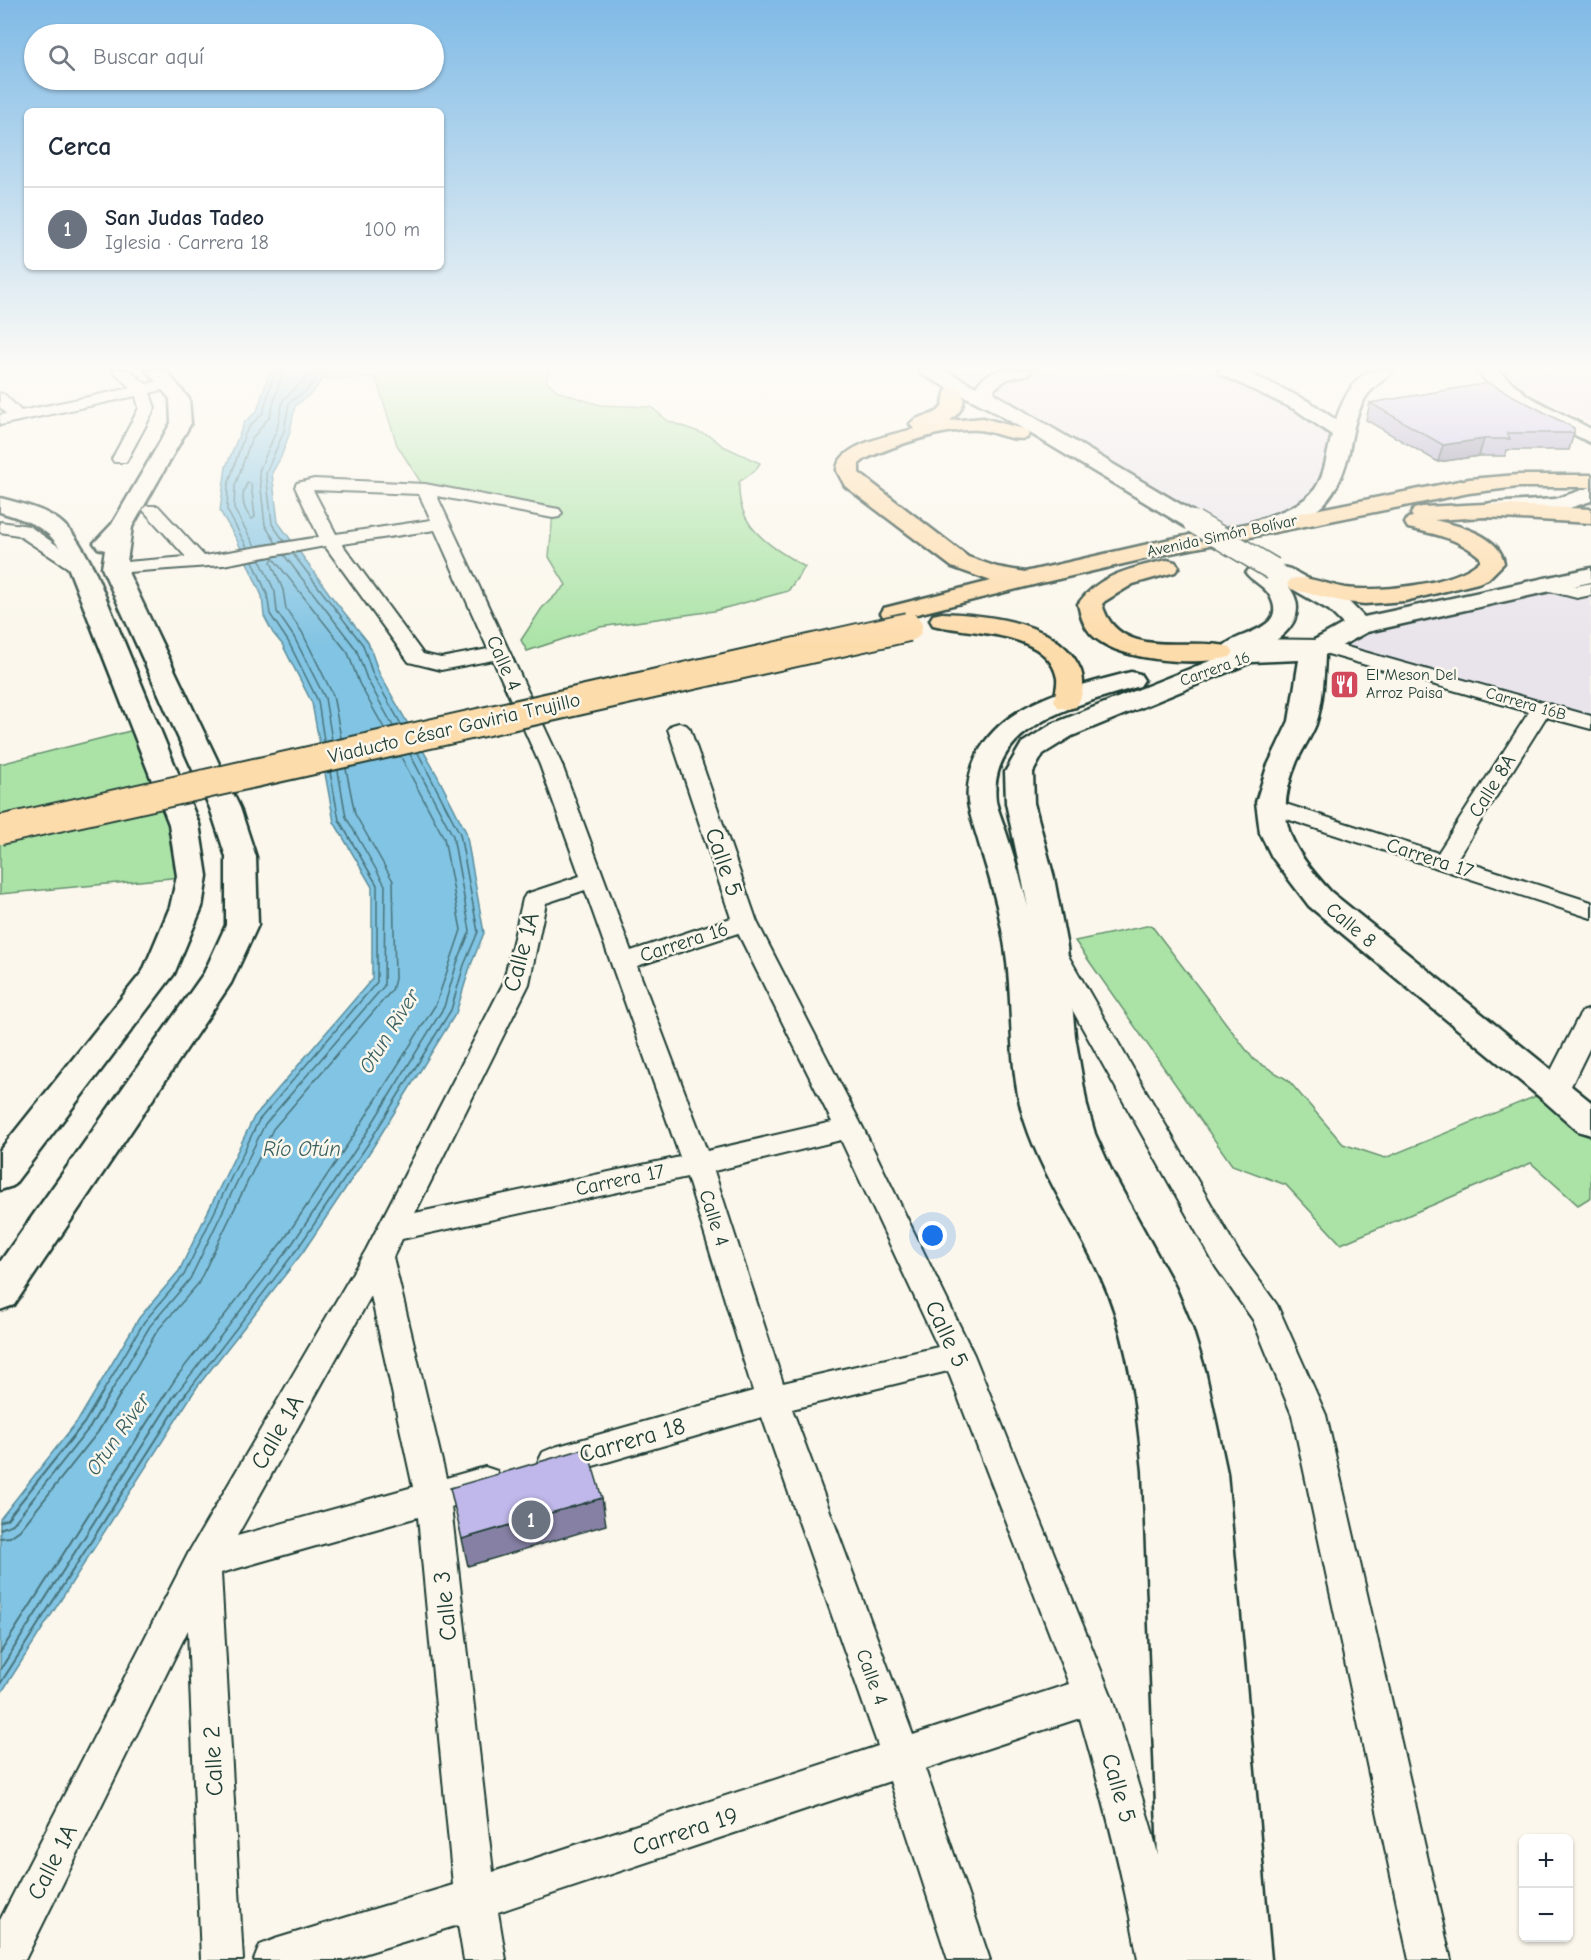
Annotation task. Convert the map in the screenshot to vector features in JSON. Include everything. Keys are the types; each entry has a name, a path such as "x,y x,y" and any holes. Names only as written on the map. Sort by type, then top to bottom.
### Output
{"main road":[{"path":"832,461 828,468 832,483 943,576 946,585 941,611 963,620 1020,632 1049,648 1060,658 1071,679 1072,690 1067,701"},
{"path":"850,461 847,473 853,481 960,562 993,574 1034,577"},
{"name":"Avenida Simón Bolívar","path":"941,611 1034,577 1257,528 1474,486 1518,481 1590,485"},
{"name":"Avenida Simón Bolívar","path":"900,620 1385,518 1453,510 1591,516"},
{"path":"1299,585 1345,597 1392,597 1470,578 1480,574 1492,562 1491,555 1468,536 1435,525 1385,518"},
{"path":"1183,562 1103,589 1090,604 1093,618 1113,637 1149,650 1186,654 1239,650"},
{"name":"Viaducto César Gaviria Trujillo","path":"0,811 900,620"},
{"name":"Viaducto César Gaviria Trujillo","path":"0,830 900,620"}],"street":[{"path":"82,569 121,527 159,461"},
{"path":"1071,461 1187,524"},
{"path":"1087,461 1265,571 1338,605 1359,626"},
{"path":"1257,528 1284,518 1320,498 1332,478 1336,461"},
{"path":"499,653 441,664 416,658 330,540 303,487 314,484 425,489 553,513"},
{"path":"1486,510 1557,505 1590,485"},
{"name":"Calle 4","path":"425,489 550,765 697,1164 772,1400 902,1760 969,1960"},
{"path":"0,505 29,514 56,529 66,538 82,569 184,824 192,876 186,907 158,974 3,1167"},
{"path":"152,510 200,562"},
{"path":"114,568 224,560 330,540 442,524"},
{"path":"0,527 23,530 82,569"},
{"path":"0,1294 219,975 242,925 241,857 225,808 114,568 121,527"},
{"path":"1190,1960 1165,1471 1158,1400 1134,1309 1117,1270 1049,1141 1029,1052 1026,989 1019,935 982,801 980,782 983,768 998,741 1024,720 1067,701 1239,650 1273,633 1281,625 1287,608 1279,590 1265,571"},
{"name":"Carrera 16","path":"1051,947 1039,878 1020,803 1019,772 1032,749 1062,730 1239,650 1317,649 1359,626 1591,574"},
{"name":"Carrera 16","path":"1545,585 1576,592 1591,589"},
{"name":"Calle 8","path":"1317,649 1302,723 1282,764 1270,806 1276,834 1283,851 1302,880 1320,899 1555,1090 1591,1122"},
{"name":"Carrera 16B","path":"1317,649 1591,723"},
{"path":"1239,650 1286,664 1311,682"},
{"name":"Calle 8A","path":"1443,863 1541,709"},
{"name":"Calle 5","path":"679,729 745,922 849,1128 958,1355 1092,1695 1131,1827 1149,1902 1159,1960"},
{"name":"Carrera 17","path":"1270,806 1591,910"},
{"name":"Calle 1A","path":"2,1960 203,1562 384,1244 516,984 535,898 592,880"},
{"name":"Carrera 16","path":"623,963 745,922"},
{"path":"1051,947 1063,1076 1077,1134 1093,1172 1155,1287 1171,1325 1195,1417 1205,1473 1243,1960"},
{"path":"1051,947 1221,1248 1266,1314 1309,1414 1430,1960"},
{"path":"1555,1090 1591,1018"},
{"name":"Carrera 17","path":"384,1244 697,1164 849,1128"},
{"name":"Calle 3","path":"384,1244 433,1497 475,1899 485,1960"},
{"name":"Carrera 18","path":"203,1562 772,1400 958,1355"},
{"name":"Calle 2","path":"203,1562 222,1960"},
{"name":"Carrera 19","path":"275,1960 475,1899 902,1760 1092,1695"}],"shaded area":[{"path":"1094,461 1333,461 1320,498 1218,536"},
{"path":"1545,584 1591,589 1591,723 1322,646 1359,626"}],"green space":[{"path":"407,461 757,461 760,463 755,471 739,482 743,512 749,524 768,543 805,567 788,591 714,611 600,627 527,651 521,640 542,608 566,585 549,557 553,513 425,489"},
{"path":"146,727 192,876 0,894 0,764"},
{"path":"1151,925 1254,1060 1288,1080 1343,1144 1385,1158 1541,1094 1591,1138 1591,1197 1578,1205 1531,1163 1341,1244 1286,1185 1232,1165 1075,941"}],"water":[{"name":"Río Otún","path":"228,461 278,461 272,473 278,522 331,596 368,642 379,673 437,775 466,832 484,933 470,967 456,1013 373,1147 303,1252 197,1387 0,1695 0,1519 79,1419 139,1318 179,1271 254,1117 372,979 372,887 334,822 312,703 282,644 264,616 262,596 237,540 220,511"}],"building":[{"path":"587,1448 602,1498 462,1539 450,1488"}],"place":[{"name":"El Meson Del Arroz Paisa","path":"1345,684"},
{"name":"San Judas Tadeo","path":"531,1520"}],"water label":[{"name":"Otun River","path":"389,1031"},
{"name":"Otun River","path":"118,1434"}]}
